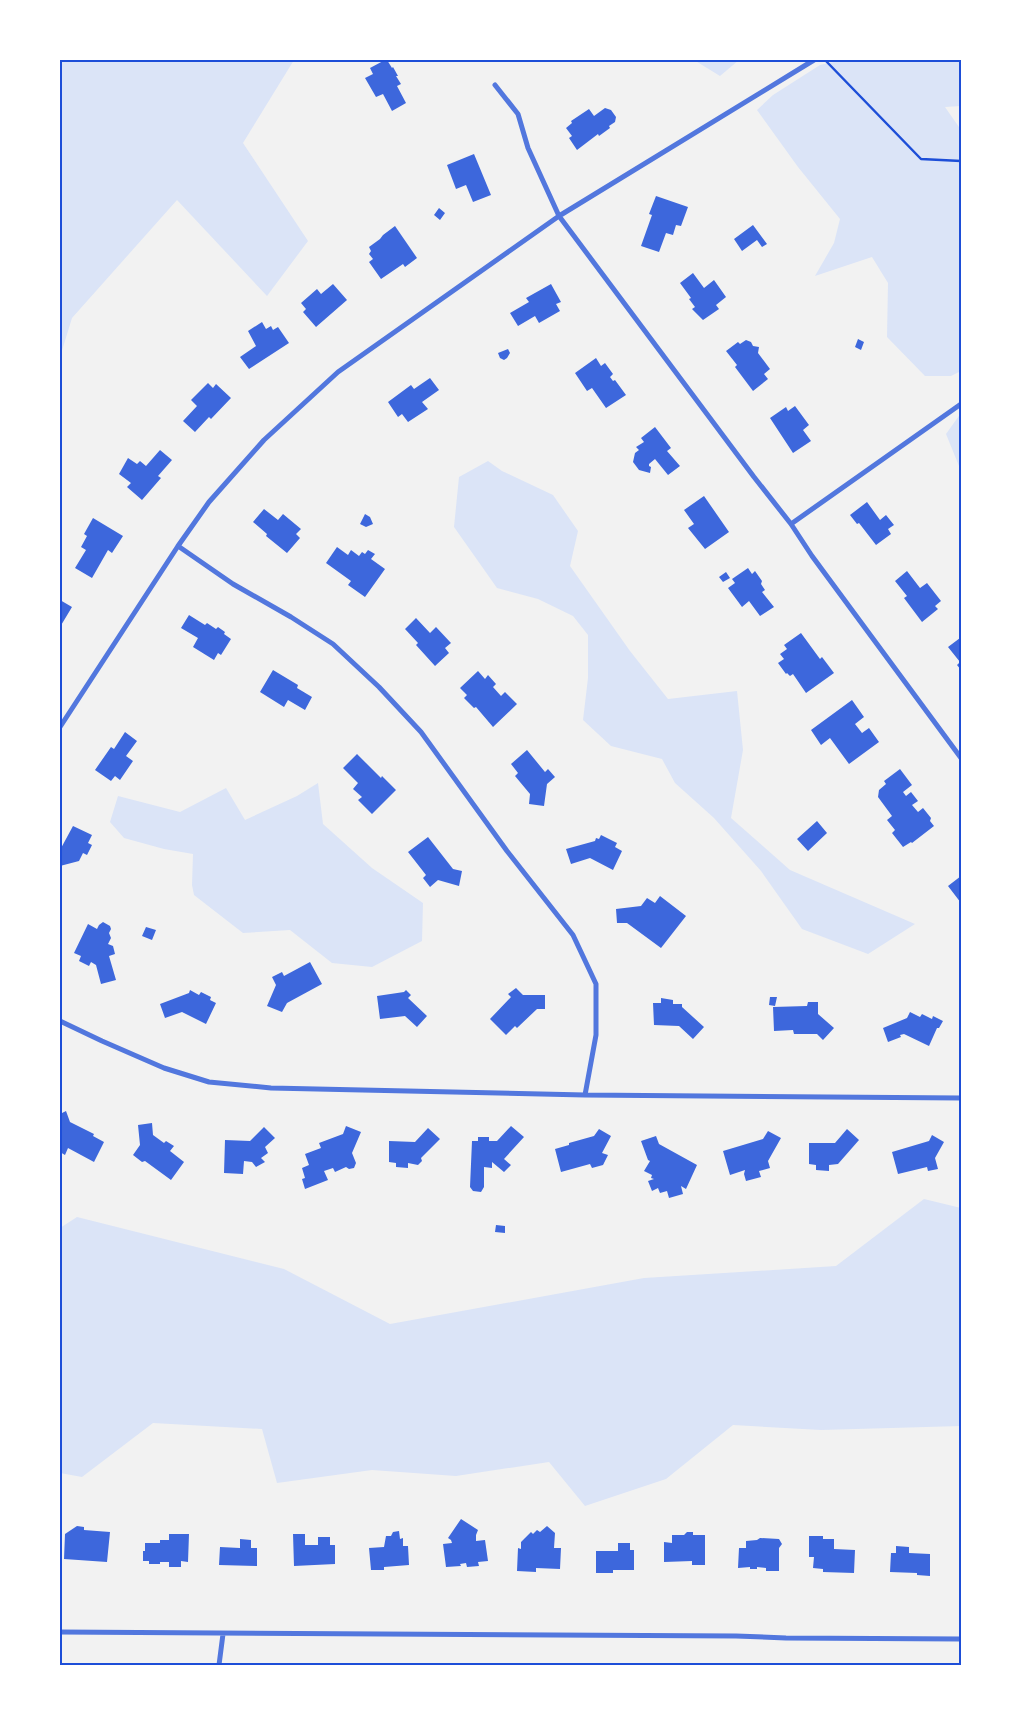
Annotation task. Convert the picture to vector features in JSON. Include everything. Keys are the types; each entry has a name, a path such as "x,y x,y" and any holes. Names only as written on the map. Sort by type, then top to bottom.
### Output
{"street":[{"path":"60,727 178,546 209,502 264,440 338,372 559,216 814,60"},
{"path":"495,85 518,114 528,148 559,216 791,524 812,556 961,758"},
{"path":"791,524 961,404"},
{"path":"178,546 233,584 291,617 333,644 379,688 421,732 508,851 573,935 596,984 596,1035 585,1095"},
{"path":"60,1021 164,1068 209,1082 272,1088 585,1095 961,1098"},
{"path":"60,1632 736,1636 961,1640"},
{"path":"220,1665 223,1634"}],"path":[{"path":"825,60 921,160 961,161"}],"shaded area":[{"path":"60,60 294,60 243,143 308,241 267,296 177,200 72,318 60,357"},
{"path":"694,60 739,60 720,76"},
{"path":"843,60 961,60 961,106 945,107 961,130 961,371 951,376 925,376 887,337 888,283 872,257 815,276 834,243 840,219 798,167 757,110 773,95 820,65"},
{"path":"961,413 961,471 946,434"},
{"path":"488,461 502,471 553,495 578,531 570,566 630,651 668,699 737,691 743,750 731,818 790,870 915,924 868,954 802,929 761,871 714,818 675,783 662,759 611,746 583,720 588,678 588,635 573,616 538,599 497,588 454,527 459,477"},
{"path":"318,783 323,824 372,868 423,903 422,941 372,967 332,963 290,930 243,933 194,895 192,885 193,854 164,849 124,838 110,822 118,796 180,812 226,788 245,820 297,796"},
{"path":"924,1199 961,1208 961,1426 821,1430 733,1425 666,1479 585,1506 549,1462 456,1476 372,1470 277,1483 262,1429 153,1423 82,1477 60,1473 60,1228 77,1217 284,1269 390,1324 644,1278 836,1266"}],"building":[{"path":"385,60 393,67 398,76 396,76 401,84 397,86 406,103 392,111 383,94 376,97 365,78 373,74 370,68"},
{"path":"605,108 611,110 616,117 615,122 609,126 610,128 599,136 598,134 577,150 569,138 572,136 566,128 572,123 571,121 589,109 594,116"},
{"path":"474,154 491,195 473,202 466,185 456,189 447,165"},
{"path":"656,196 688,207 681,226 676,225 673,235 666,233 659,252 641,246 652,215 649,214"},
{"path":"439,208 445,213 440,220 434,215"},
{"path":"753,225 767,244 762,247 757,240 742,251 734,239"},
{"path":"395,226 417,258 405,267 403,264 381,279 369,262 373,259 369,254 371,251 369,247"},
{"path":"693,273 704,288 714,280 726,297 716,305 719,309 703,320 692,309 695,307 689,299 691,298 680,283"},
{"path":"333,284 347,300 316,327 303,312 306,309 301,303 317,289 321,294"},
{"path":"551,284 561,302 556,304 560,311 539,323 535,316 518,326 510,313 529,302 526,298"},
{"path":"262,322 266,329 271,326 273,330 278,327 289,343 249,369 240,357 256,346 248,331"},
{"path":"858,339 864,342 861,350 855,347"},
{"path":"746,340 751,342 753,346 759,347 758,353 770,369 764,374 768,379 753,391 726,351 738,342 740,344"},
{"path":"508,349 510,353 507,358 504,360 500,358 498,353"},
{"path":"596,358 601,366 605,363 613,374 610,377 613,381 615,380 626,395 606,408 592,388 587,391 575,373"},
{"path":"430,378 439,390 422,402 428,409 408,422 402,414 398,417 388,402 411,385 414,389"},
{"path":"208,383 213,388 216,384 231,398 211,419 209,417 195,432 183,421 197,406 191,400"},
{"path":"795,406 809,425 803,430 811,441 793,453 770,418 786,407 788,411"},
{"path":"655,427 671,448 667,451 680,466 668,475 655,459 649,464 651,467 650,473 639,470 633,462 635,453 639,450 636,447 644,442 641,438"},
{"path":"160,450 172,460 158,476 161,478 142,500 127,487 131,483 119,474 128,458 137,464 140,461 146,466"},
{"path":"704,496 729,532 705,549 688,528 694,524 684,510"},
{"path":"867,502 880,520 886,515 894,525 888,529 891,534 876,545 859,523 857,524 850,515"},
{"path":"264,509 278,520 283,514 301,529 296,534 300,538 287,553 266,536 267,534 253,522"},
{"path":"365,514 370,517 373,524 366,527 360,524"},
{"path":"93,518 123,536 112,553 108,550 92,578 75,568 86,550 81,547 87,536 84,534"},
{"path":"337,547 348,555 351,550 359,556 362,552 365,554 368,550 375,554 371,559 385,569 365,597 348,585 351,581 326,563"},
{"path":"748,568 752,574 755,571 762,581 761,584 765,590 762,592 774,607 760,616 749,601 742,607 728,588 735,583 732,579"},
{"path":"907,571 920,588 927,583 941,601 935,606 938,609 922,622 904,598 907,596 895,581"},
{"path":"726,572 730,578 723,582 719,577"},
{"path":"60,600 72,607 60,627"},
{"path":"189,615 205,625 207,623 216,629 218,627 231,639 221,655 218,653 214,660 193,647 198,638 181,628"},
{"path":"416,618 430,633 436,627 451,643 445,648 449,653 435,666 416,645 418,643 405,629"},
{"path":"801,633 820,659 822,657 834,673 806,693 793,674 790,676 786,674 778,663 784,659 780,654 787,649 784,645"},
{"path":"960,638 961,670 957,665 960,662 948,647"},
{"path":"273,670 298,685 297,688 312,697 305,710 288,700 284,707 260,692"},
{"path":"478,671 485,679 488,675 496,684 493,687 501,696 505,692 517,704 493,727 476,707 474,708 464,698 467,695 460,688"},
{"path":"852,700 864,717 855,724 862,733 869,728 879,742 849,764 830,738 821,745 811,730"},
{"path":"125,732 137,741 126,756 133,761 120,780 115,776 111,781 95,770 111,747 114,749"},
{"path":"527,750 545,772 548,769 555,777 547,784 544,806 529,804 530,794 515,776 518,773 511,764"},
{"path":"357,754 396,790 372,814 358,800 362,797 353,789 358,783 343,768"},
{"path":"900,769 912,785 903,792 906,796 911,792 918,801 912,805 918,812 923,808 931,818 930,821 934,826 912,843 903,847 892,833 895,830 887,820 892,816 878,797 879,790 886,784 884,781"},
{"path":"817,821 827,833 808,851 797,839"},
{"path":"73,826 92,835 88,843 92,845 87,855 83,853 79,861 60,866 60,850"},
{"path":"601,835 617,843 615,847 622,851 613,870 590,858 571,864 566,849 595,841"},
{"path":"428,837 453,869 462,871 459,886 438,880 430,887 423,878 426,875 408,852"},
{"path":"961,876 961,903 948,886"},
{"path":"660,896 686,916 661,948 627,923 617,923 616,909 641,906 647,898 655,903"},
{"path":"103,922 110,926 111,929 109,933 111,938 108,944 113,946 115,954 109,956 116,980 101,984 96,965 91,962 89,966 79,961 81,956 74,953 88,924 97,929"},
{"path":"146,927 156,930 152,940 142,936"},
{"path":"310,962 322,984 287,1003 282,1012 267,1006 276,985 272,977 282,972 284,976"},
{"path":"516,988 523,995 545,995 545,1009 537,1009 517,1028 515,1026 506,1035 490,1019 511,997 508,994"},
{"path":"190,990 199,995 201,992 211,997 210,1000 216,1003 206,1024 182,1012 165,1018 160,1004 189,993"},
{"path":"406,990 411,995 408,998 427,1016 417,1027 405,1016 380,1019 377,996 404,992"},
{"path":"770,997 777,997 775,1006 769,1005"},
{"path":"661,998 673,1000 673,1004 682,1004 682,1007 704,1027 693,1039 679,1026 654,1025 653,1003 661,1003"},
{"path":"808,1002 818,1002 818,1014 834,1028 823,1040 817,1034 794,1034 793,1030 774,1031 773,1007 807,1006"},
{"path":"910,1012 920,1017 922,1014 932,1019 933,1016 943,1021 939,1028 937,1028 929,1046 904,1034 888,1042 883,1028 907,1018"},
{"path":"66,1111 70,1122 94,1134 93,1136 104,1142 94,1162 68,1148 65,1155 60,1152 60,1114"},
{"path":"152,1123 153,1135 164,1143 166,1141 174,1146 170,1151 184,1162 171,1180 145,1161 142,1162 133,1155 140,1145 138,1125"},
{"path":"346,1126 361,1132 352,1153 356,1163 354,1168 349,1169 346,1167 335,1172 333,1168 324,1171 328,1180 305,1189 302,1179 305,1178 302,1168 309,1165 305,1154 321,1148 319,1143 343,1134"},
{"path":"511,1126 524,1137 504,1159 511,1165 504,1172 492,1162 492,1168 484,1167 484,1187 481,1192 473,1191 470,1187 472,1141 478,1141 478,1137 489,1137 489,1141 497,1141"},
{"path":"264,1127 275,1138 265,1147 268,1153 261,1158 265,1162 256,1167 252,1162 244,1161 243,1174 224,1173 225,1140 250,1141"},
{"path":"428,1128 440,1139 421,1158 422,1161 418,1165 408,1163 408,1168 396,1167 396,1163 389,1162 389,1141 415,1142"},
{"path":"599,1129 611,1136 602,1153 608,1155 603,1165 592,1168 590,1164 561,1172 555,1149 594,1136"},
{"path":"847,1129 859,1140 838,1164 829,1165 829,1171 816,1170 816,1165 809,1164 809,1143 835,1143"},
{"path":"768,1131 781,1138 768,1161 770,1168 759,1171 761,1177 746,1181 745,1170 730,1175 723,1151 763,1139"},
{"path":"932,1135 944,1142 935,1158 938,1169 928,1171 927,1167 898,1174 892,1152 929,1141"},
{"path":"656,1136 659,1144 697,1165 686,1189 681,1186 683,1194 669,1198 667,1191 660,1193 658,1188 652,1191 648,1181 654,1179 651,1178 652,1175 644,1171 650,1161 641,1141"},
{"path":"496,1225 505,1226 505,1233 495,1232"},
{"path":"461,1519 478,1530 476,1541 485,1540 488,1561 478,1562 479,1566 467,1567 466,1563 460,1564 461,1566 446,1567 443,1544 452,1543 448,1538"},
{"path":"77,1526 84,1527 84,1530 110,1532 107,1562 64,1559 65,1534"},
{"path":"547,1526 555,1533 554,1548 561,1548 560,1569 536,1568 536,1572 517,1571 518,1548 521,1549 521,1542 531,1532 533,1534 537,1530 540,1532"},
{"path":"399,1531 400,1539 403,1538 403,1546 408,1546 409,1565 384,1567 384,1570 371,1570 369,1548 384,1547 386,1536 391,1536 393,1532"},
{"path":"687,1532 693,1532 693,1535 705,1535 705,1565 692,1565 692,1561 664,1562 664,1542 672,1543 672,1535 684,1535"},
{"path":"169,1534 189,1534 188,1562 181,1561 181,1567 169,1567 169,1562 149,1564 149,1561 143,1561 145,1543 160,1543 160,1540 169,1540"},
{"path":"293,1534 305,1534 305,1545 318,1545 318,1537 330,1537 330,1545 335,1545 335,1564 294,1566"},
{"path":"809,1536 823,1536 823,1539 834,1539 834,1549 855,1550 854,1573 823,1572 823,1569 813,1568 814,1557 809,1557"},
{"path":"760,1538 779,1539 782,1544 779,1548 779,1571 766,1571 766,1568 757,1567 757,1569 750,1569 750,1567 738,1568 739,1548 746,1548 746,1541"},
{"path":"240,1539 251,1540 251,1548 257,1548 257,1566 219,1565 220,1547 240,1548"},
{"path":"618,1543 630,1543 630,1550 634,1550 634,1570 613,1570 613,1573 596,1573 596,1551 618,1551"},
{"path":"896,1546 909,1547 909,1553 930,1554 930,1576 917,1575 917,1573 890,1572 891,1553 896,1553"}]}
